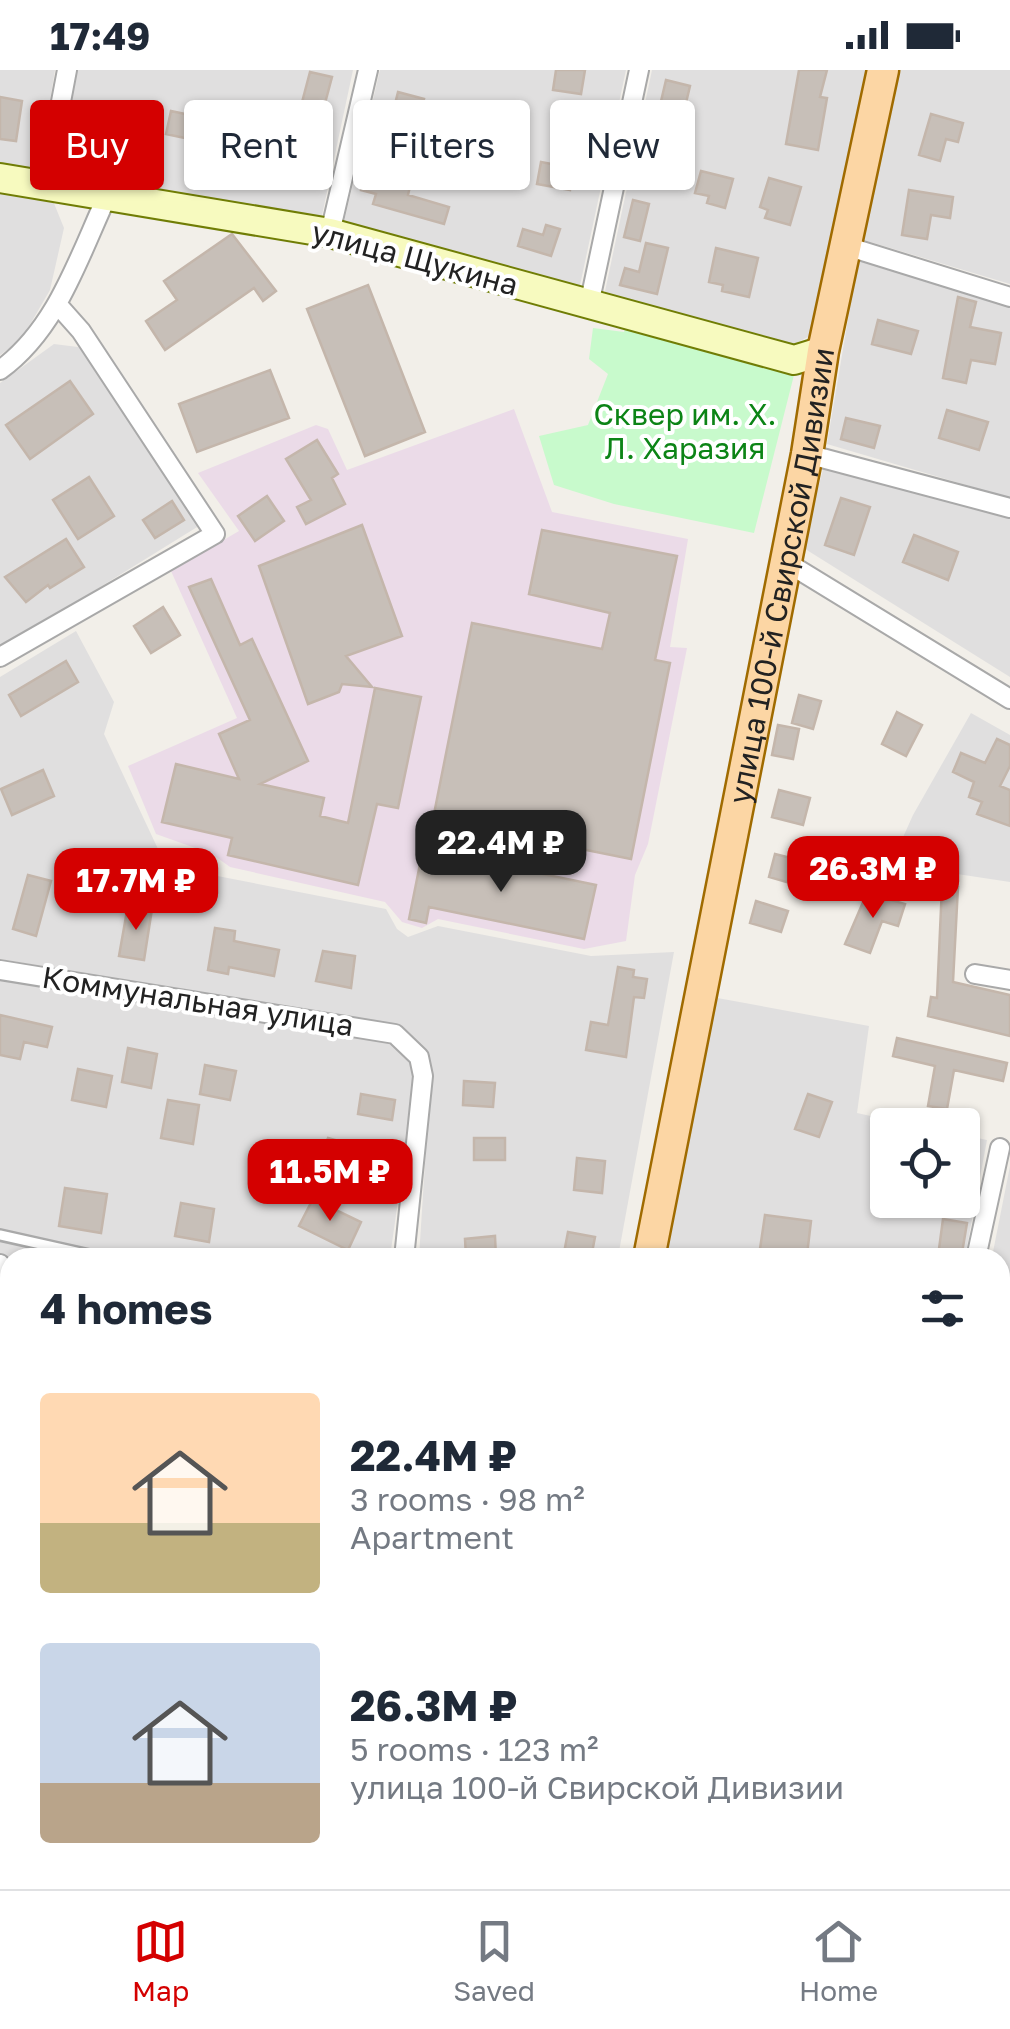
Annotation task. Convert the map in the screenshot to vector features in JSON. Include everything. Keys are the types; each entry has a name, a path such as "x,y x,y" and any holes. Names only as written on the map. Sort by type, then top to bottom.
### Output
{"main road":[{"name":"улица 100-й Свирской Дивизии","path":"651,1248 807,454 823,351 883,70"}],"street":[{"path":"61,100 67,70"},
{"path":"330,233 368,70"},
{"path":"589,305 638,70"},
{"name":"улица Щукина","path":"0,178 30,183"},
{"name":"улица Щукина","path":"76,190 330,233 794,360 823,351"},
{"path":"0,370 29,349 57,304 108,194"},
{"path":"846,246 1010,296"},
{"path":"0,657 215,534 81,331 57,304"},
{"path":"807,454 1010,508"},
{"path":"786,562 1010,699"},
{"name":"Коммунальная улица","path":"0,970 395,1034 418,1057 423,1076 405,1248"},
{"path":"974,974 1010,980"},
{"path":"978,1248 1000,1148"}],"lane":[{"path":"0,1235 58,1248"}],"shaded area":[{"path":"0,70 55,70 50,100 30,100 30,172 0,166"},
{"path":"76,70 353,70 333,164 333,100 184,100 184,190 327,190 321,220 153,190 164,190 164,100 71,100"},
{"path":"380,70 626,70 620,100 550,100 550,190 600,190 579,290 342,230 353,184 353,190 530,190 530,100 373,100"},
{"path":"652,70 867,70 812,335 788,347 604,296 627,190 695,190 695,100 646,100"},
{"path":"891,70 1010,70 1010,284 857,238"},
{"path":"0,187 51,196 64,228 50,290 21,340 0,355"},
{"path":"858,260 1010,307 1010,498 827,444"},
{"path":"54,344 86,348 202,524 0,649 0,383"},
{"path":"514,409 552,512 688,539 670,647 687,648 648,844 635,875 626,941 584,949 438,919 422,928 402,922 385,902 230,867 212,854 156,834 128,766 237,718 171,571 239,531 198,473 316,425 328,429 347,470"},
{"path":"824,466 1010,519 1010,677 802,547"},
{"path":"76,631 114,702 104,734 166,866 386,909 397,929 408,937 438,926 591,956 674,952 620,1248 420,1248 431,1070 417,1041 394,1025 0,959 0,677"},
{"path":"971,713 1010,735 1010,882 891,864 913,815"},
{"path":"0,976 390,1041 417,1067 391,1248 0,1248"},
{"path":"712,997 869,1026 857,1113 870,1116 870,1218 972,1218 967,1248 669,1248"},
{"path":"980,1139 987,1140 980,1177"},
{"path":"1010,1166 1010,1248 994,1248"}],"green space":[{"name":"Сквер им. Х. Л. Харазия","path":"626,326 794,375 754,533 614,504 554,485 539,436 588,425 608,374 589,359 593,328 624,332"}],"building":[{"path":"556,70 585,70 581,94 553,90"},
{"path":"799,70 827,70 820,97 827,98 818,150 786,144"},
{"path":"310,72 332,77 326,100 303,100"},
{"path":"666,80 690,86 687,100 661,100"},
{"path":"398,92 424,99 424,100 396,100"},
{"path":"0,97 22,101 16,141 0,139"},
{"path":"171,111 184,114 184,138 166,134"},
{"path":"931,114 963,123 958,142 946,139 940,161 919,155"},
{"path":"541,162 550,164 550,186 537,184"},
{"path":"701,171 733,179 725,208 707,203 709,196 695,193"},
{"path":"769,178 801,187 790,225 765,218 768,210 760,207"},
{"path":"361,190 409,190 408,195 449,207 444,224 373,204 376,194"},
{"path":"909,190 953,197 950,218 931,215 927,239 902,235"},
{"path":"633,200 649,204 640,241 624,237"},
{"path":"546,225 560,229 551,256 518,246 523,229 543,235"},
{"path":"232,234 276,291 263,301 254,288 165,350 146,321 177,300 164,281"},
{"path":"646,243 668,248 657,294 620,285 625,268 639,272"},
{"path":"716,248 758,258 749,297 722,291 723,285 709,282"},
{"path":"368,285 425,432 365,456 307,309"},
{"path":"958,297 976,302 970,327 1001,333 995,364 971,360 966,383 943,378"},
{"path":"878,320 918,331 911,354 872,344"},
{"path":"270,370 289,418 197,452 179,404"},
{"path":"70,381 93,414 30,459 6,425"},
{"path":"947,410 988,422 979,450 939,438"},
{"path":"846,418 880,426 874,448 841,439"},
{"path":"317,440 338,474 332,478 345,504 306,524 297,507 311,500 286,459"},
{"path":"89,477 114,516 78,539 53,500"},
{"path":"267,496 284,521 255,541 238,516"},
{"path":"841,498 870,507 854,555 825,545"},
{"path":"172,501 184,520 155,538 143,520"},
{"path":"362,525 402,636 346,656 372,687 342,684 339,692 308,704 259,566"},
{"path":"542,530 677,556 655,660 670,663 631,859 433,819 472,623 602,649 610,613 529,594"},
{"path":"914,535 958,552 948,580 903,562"},
{"path":"66,539 84,567 50,588 48,585 26,602 5,577"},
{"path":"211,579 240,645 252,639 308,761 260,784 324,798 320,816 348,823 375,688 421,697 398,808 377,804 358,885 228,855 232,838 162,822 176,764 239,779 219,734 250,720 189,587"},
{"path":"163,607 180,635 151,653 134,626"},
{"path":"66,661 78,682 21,716 9,695"},
{"path":"799,695 821,701 813,729 792,723"},
{"path":"897,712 922,725 906,756 882,744"},
{"path":"778,725 799,729 793,759 772,755"},
{"path":"997,739 1010,745 1010,766 1000,786 1010,790 1010,826 977,814 982,802 969,797 974,782 953,772 961,753 985,763"},
{"path":"43,770 54,796 12,815 1,789"},
{"path":"779,790 810,798 803,825 772,817"},
{"path":"423,849 596,885 584,939 429,907 426,923 409,919"},
{"path":"775,854 806,862 800,886 769,877"},
{"path":"28,875 51,881 36,936 13,929"},
{"path":"942,886 958,887 953,982 1010,995 1010,1036 928,1016 931,997 937,998"},
{"path":"867,893 905,904 898,926 882,921 870,953 845,944"},
{"path":"756,901 788,911 781,932 750,923"},
{"path":"128,905 152,909 144,960 119,956"},
{"path":"215,928 235,931 234,941 279,950 274,976 229,967 228,974 208,970"},
{"path":"323,951 355,956 351,988 316,981"},
{"path":"618,967 634,970 633,977 647,979 644,998 634,997 626,1057 586,1050 591,1022 608,1025"},
{"path":"0,1015 52,1027 47,1047 24,1042 20,1059 0,1055"},
{"path":"897,1038 1007,1063 1003,1081 954,1070 947,1108 941,1108 928,1106 935,1066 893,1056"},
{"path":"128,1048 157,1054 151,1088 122,1082"},
{"path":"205,1065 236,1071 230,1100 200,1094"},
{"path":"78,1069 112,1076 106,1107 72,1100"},
{"path":"464,1081 495,1083 493,1107 463,1105"},
{"path":"361,1094 395,1100 392,1120 358,1114"},
{"path":"808,1094 832,1102 819,1137 795,1129"},
{"path":"168,1100 199,1105 193,1144 161,1138"},
{"path":"328,1138 387,1155 379,1178 320,1159"},
{"path":"474,1138 505,1138 505,1160 474,1160"},
{"path":"282,1149 327,1163 319,1187 274,1173"},
{"path":"577,1158 605,1161 602,1193 574,1190"},
{"path":"65,1188 107,1194 101,1233 59,1226"},
{"path":"313,1199 361,1222 349,1248 299,1226"},
{"path":"181,1203 214,1209 209,1242 175,1236"},
{"path":"765,1215 811,1221 808,1248 760,1248"},
{"path":"943,1219 967,1223 963,1248 939,1248"},
{"path":"568,1232 595,1237 593,1248 565,1248"},
{"path":"495,1236 496,1248 465,1248 465,1239"}]}
